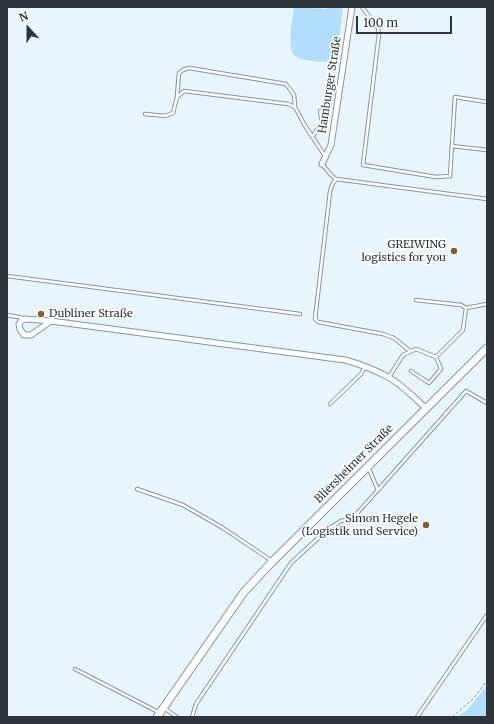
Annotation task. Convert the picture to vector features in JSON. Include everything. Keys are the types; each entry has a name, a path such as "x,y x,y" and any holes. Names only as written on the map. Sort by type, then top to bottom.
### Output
{"street":[{"name":"Hamburger Straße","path":"322,164 331,145 352,7"},
{"path":"51,321 31,335 21,332 19,324 25,319 51,321 345,360 389,377 427,408"},
{"name":"Bliersheimer Straße","path":"160,713 244,592 272,562 487,348"}],"lane":[{"path":"362,7 378,28 379,34 363,165 436,177 450,176 455,97 487,102"},
{"path":"145,114 165,116 173,113 177,96 179,73 189,68 286,84 294,96 295,107 325,157"},
{"path":"177,96 184,91 288,104 295,107"},
{"path":"312,137 322,123 320,111"},
{"path":"452,146 487,150"},
{"path":"322,164 336,178 487,199"},
{"path":"336,178 332,184 330,192 315,319 318,322 383,334 394,338 410,351"},
{"path":"7,276 300,314"},
{"path":"416,300 461,305 466,308 487,304"},
{"path":"436,357 463,330 466,308"},
{"path":"7,316 25,319"},
{"path":"389,377 403,355 416,349 436,357 441,370 429,383 411,372"},
{"path":"330,404 361,374 365,367"},
{"path":"192,717 196,704 291,563 327,530 341,521 353,518 466,391 487,403"},
{"path":"368,467 378,490"},
{"path":"138,489 182,505 223,528 272,562"},
{"path":"417,717 487,615"},
{"path":"75,669 160,713 177,717"}],"path":[{"path":"452,717 474,698 487,682"}],"shaded area":[{"path":"294,7 327,9 327,7 343,7 337,57 322,62 304,60 295,56 292,52 290,40"},
{"path":"487,686 487,717 457,717 467,710"}],"place":[{"name":"GREIWING logistics for you","path":"454,251"},
{"name":"Dubliner Straße","path":"41,314"},
{"name":"Simon Hegele (Logistik und Service)","path":"426,525"}]}
